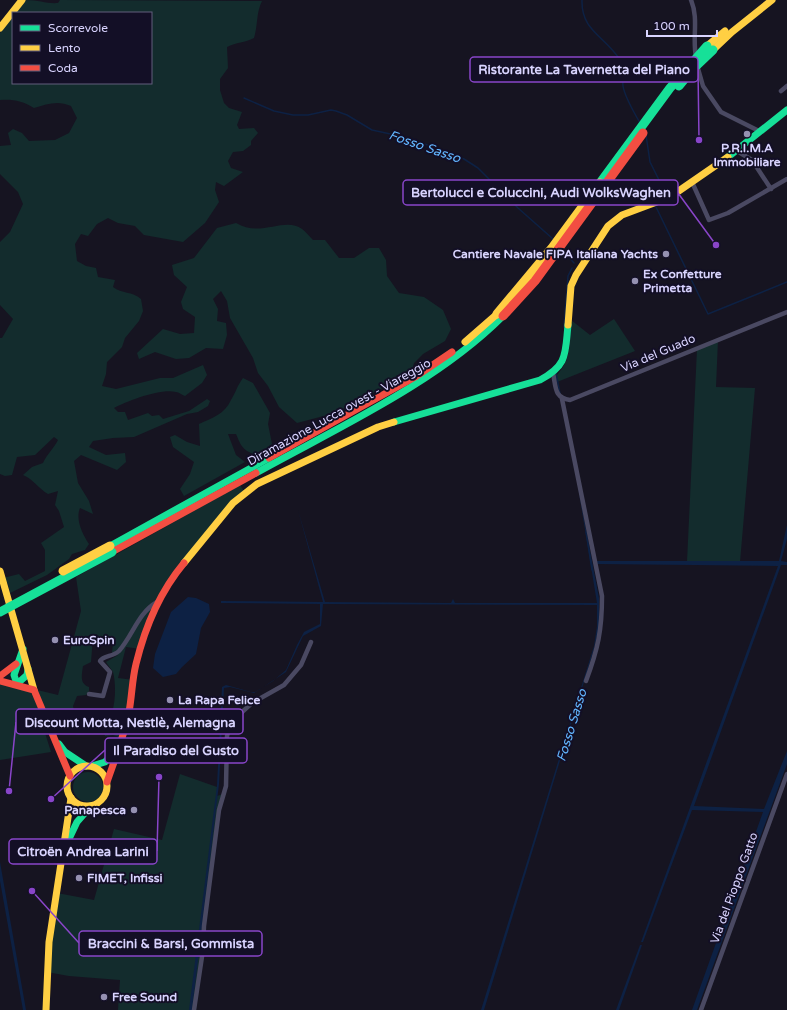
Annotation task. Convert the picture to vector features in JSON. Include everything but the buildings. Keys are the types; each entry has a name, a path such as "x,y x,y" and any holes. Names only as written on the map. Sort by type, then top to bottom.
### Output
{"main road":[{"path":"13,12 22,0"},
{"name":"Diramazione Lucca ovest - Viareggio","path":"710,48 763,0"},
{"name":"Diramazione Lucca ovest - Viareggio","path":"0,605 171,519 418,380 500,315 688,64 732,32 772,0"},
{"path":"0,28 12,13"},
{"path":"107,782 119,749 129,712 136,665 147,627 157,602 171,578 216,522 234,503 257,484 378,427 420,413 540,380 552,373 565,358 571,286 597,241 608,226 622,215 670,197 737,150 787,110"},
{"name":"Diramazione Lucca ovest - Viareggio","path":"0,612 111,549 175,509 418,380"},
{"path":"0,571 34,690 70,776"},
{"path":"0,676 13,668 23,649"},
{"path":"17,684 14,675 18,660"},
{"path":"17,684 27,675 28,669"},
{"path":"0,681 17,684 34,690"},
{"path":"53,736 65,752 102,772 108,788 102,800 91,806 77,822 64,849"},
{"path":"46,1010 49,942 71,798 67,787 70,776 79,767 106,762 119,749"},
{"path":"71,798 80,805 91,806"}],"street":[{"path":"691,0 695,15 694,50 702,86 721,112 759,131"},
{"path":"781,91 787,86"},
{"path":"737,150 752,160 771,189"},
{"path":"692,182 709,220 728,213 787,179"},
{"name":"Via del Guado","path":"562,399 570,400 787,312"},
{"path":"552,373 558,394 562,399 602,596 602,622 598,651 586,681"},
{"path":"89,694 103,696 110,672 100,661 102,658 117,653 129,638 141,616 149,606 157,602"},
{"path":"194,1010 203,950 204,926 219,810 226,786 227,736 231,722 252,703 284,685 301,665 311,642"},
{"name":"Via del Pioppo Gatto","path":"701,1010 787,774"}],"green space":[{"path":"26,0 54,3 58,3 60,0 262,1 254,38 227,47 228,68 220,79 220,90 224,103 229,108 242,112 237,125 239,129 254,128 258,133 251,141 251,145 243,151 233,152 228,161 231,168 243,172 224,186 216,182 215,190 219,202 205,223 183,242 144,235 135,226 118,223 108,218 97,224 88,236 81,234 75,244 77,261 86,266 96,268 98,277 115,280 113,287 116,289 138,296 141,299 143,311 139,321 125,338 122,347 107,362 106,374 102,386 116,389 160,378 173,378 203,365 207,375 202,383 185,396 177,392 170,391 153,393 114,408 118,412 125,412 128,420 148,413 152,416 159,415 163,419 189,411 207,399 210,401 208,406 198,412 187,414 134,437 93,441 89,447 106,455 125,453 126,462 117,470 81,455 74,461 78,483 89,501 93,514 80,508 78,517 80,527 89,544 85,550 72,554 69,559 47,575 10,593 8,584 3,578 19,574 25,581 45,571 45,550 41,543 64,527 59,511 55,505 58,491 48,494 23,475 32,467 43,463 58,440 54,437 35,455 17,457 12,475 5,476 0,474 0,338 2,338 13,319 0,305 0,242 10,232 23,204 18,192 0,174 0,146 11,145 8,133 13,129 22,133 29,141 55,140 69,133 77,118 71,106 62,103 52,103 34,108 18,101 0,100 0,33 12,16 12,84 152,84 152,12 16,12"},
{"path":"236,223 245,227 254,228 280,225 295,226 302,229 313,240 325,240 339,258 354,258 369,248 379,248 386,260 387,276 399,293 424,297 443,310 451,329 445,341 423,354 414,363 411,373 335,413 297,423 279,407 268,386 258,373 253,358 230,318 227,301 221,291 213,299 218,309 217,321 226,323 227,335 223,349 206,348 189,358 176,359 155,352 139,359 137,353 163,329 180,334 194,333 195,317 183,309 181,302 187,287 174,275 172,265 194,258 217,228"},
{"path":"614,319 635,351 557,382 555,377 565,364 569,350 571,320 590,335"},
{"path":"718,340 716,387 755,388 740,562 687,562 697,349"},
{"path":"243,378 253,383 270,413 268,424 272,444 257,455 243,448 236,434 228,434 236,455 245,462 184,496 180,489 190,474 194,462 173,447 170,437 175,435 187,442 200,446 199,424 218,415 225,409"},
{"path":"240,485 245,493 171,578 141,649 126,647 118,678 134,680 122,738 113,735 105,736 104,732 78,735 67,731 68,729 65,727 62,730 58,727 53,727 45,733 51,752 0,760 0,681 58,695 81,611 76,577","holes":["96,634 108,643 113,643 112,653 118,655 106,662 113,672 115,694 113,710 107,723 102,728 97,726 90,719 76,719 73,706 77,696 86,695 89,691 89,687 82,681 82,675 83,666 91,662 93,637"]},
{"path":"88,772 99,776 103,787 99,798 88,802 77,798 73,787 77,776"},
{"path":"180,774 217,787 217,796 223,794 219,810 196,1010 118,1010 120,980 69,976 47,972 57,893 94,900 114,829 162,840"}],"water":[{"path":"578,487 599,598 599,627 594,649 484,1010 481,1010 594,646 597,626 597,605 323,604 321,626 303,636 286,672 275,679 286,670 304,632 320,624 320,604 221,603 221,601 323,602 298,510 325,602 451,603 453,599 455,603 597,603"},
{"path":"787,525 787,539 781,561 787,562 787,565 781,565 694,806 764,809 787,751 787,764 697,1010 692,1010 763,812 692,810 643,942 641,942 778,566 597,564 597,561 779,561"},
{"path":"188,597 196,598 209,604 210,612 201,628 196,654 176,674 163,677 153,668 155,654 171,612"},
{"path":"226,685 255,692 263,687 254,693 230,687 224,688 219,784 192,1010 189,1010 217,785 222,687"},
{"path":"0,862 26,1010 23,1010 0,881"},
{"path":"640,945 642,945 619,1010 616,1010"}],"waterway":[{"path":"582,0 585,19 595,33 608,45 622,63 624,91 640,123"},
{"name":"Fosso Sasso","path":"244,98 274,111 293,115 308,115 331,110 336,111 347,115 372,130 409,138 464,159 478,168 518,208 553,239"},
{"path":"646,135 650,162 665,192 651,197 652,199"},
{"path":"656,207 708,314 787,282"},
{"name":"Fosso Sasso","path":"562,249 574,263"},
{"name":"Fosso Sasso","path":"564,327 568,276 572,268"},
{"name":"Fosso Sasso","path":"556,373 560,394"},
{"name":"Fosso Sasso","path":"586,532 592,570"}],"traffic: fast":[{"path":"600,183 670,88 707,46"},
{"path":"679,86 693,69 713,50"},
{"path":"728,157 787,110"},
{"path":"256,473 353,421 417,383 477,340 503,316"},
{"path":"394,422 540,380 549,375 556,369 563,358 568,325"},
{"path":"110,546 269,458"},
{"path":"0,612 112,552"},
{"path":"23,649 14,675 17,684 27,675 28,669"},
{"path":"59,744 65,752 86,766"},
{"path":"92,766 105,762 117,750"},
{"path":"67,843 77,822 91,806"}],"traffic: slow":[{"path":"13,12 22,0"},
{"path":"713,50 732,32 772,0"},
{"path":"0,28 12,13"},
{"path":"707,46 725,31"},
{"path":"568,325 571,286 576,275 608,226 622,215 670,197 728,157"},
{"path":"497,314 552,248 600,183"},
{"path":"465,342 496,315"},
{"path":"184,563 233,503 257,484 378,427 394,422"},
{"path":"63,571 110,546"},
{"path":"0,571 34,690"},
{"path":"91,766 98,769 104,775 107,786 106,794 98,803 91,806 83,806 76,803 68,794 67,782 70,775 79,767 91,766"},
{"path":"46,1010 49,942 71,798"}],"traffic: jam":[{"path":"503,316 535,281 643,133"},
{"path":"269,458 415,377 452,352"},
{"path":"112,552 256,473"},
{"path":"107,782 127,721 135,670 144,637 160,598 175,574 184,563"},
{"path":"0,676 16,664"},
{"path":"0,681 34,690 70,776"}],"place":[{"name":"P.R.I.M.A Immobiliare","path":"747,134"},
{"name":"Ristorante La Tavernetta del Piano","path":"699,140"},
{"name":"Bertolucci e Coluccini, Audi WolksWaghen","path":"716,245"},
{"name":"Cantiere Navale FIPA Italiana Yachts","path":"666,254"},
{"name":"Ex Confetture Primetta","path":"635,281"},
{"name":"EuroSpin","path":"55,640"},
{"name":"La Rapa Felice","path":"170,700"},
{"name":"Citroën Andrea Larini","path":"159,777"},
{"name":"Discount Motta, Nestlè, Alemagna","path":"9,791"},
{"name":"Il Paradiso del Gusto","path":"51,799"},
{"name":"Panapesca","path":"134,810"},
{"name":"FIMET, Infissi","path":"79,878"},
{"name":"Braccini & Barsi, Gommista","path":"32,891"},
{"name":"Free Sound","path":"104,997"}]}
